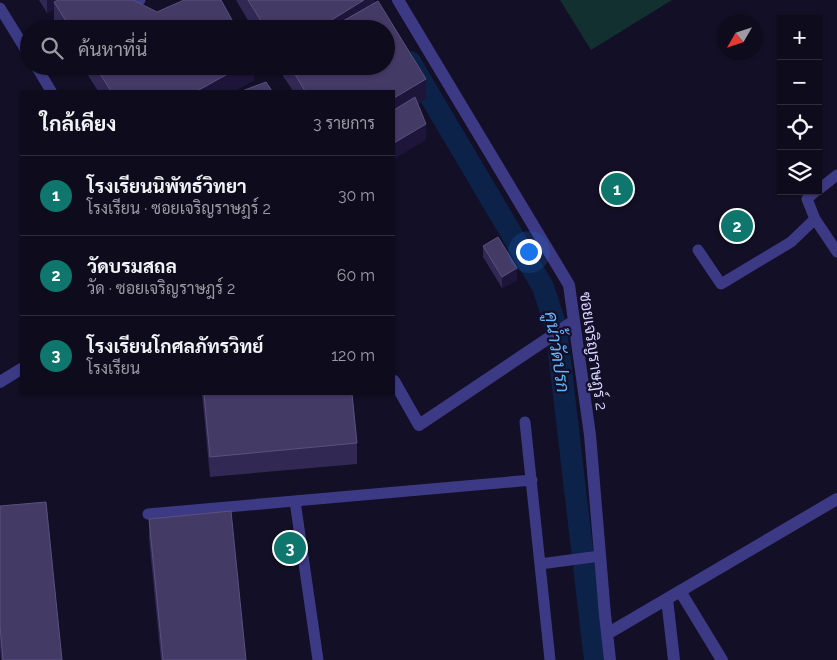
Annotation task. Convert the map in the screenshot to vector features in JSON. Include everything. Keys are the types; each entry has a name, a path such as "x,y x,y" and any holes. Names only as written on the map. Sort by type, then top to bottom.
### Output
{"street":[{"name":"ซอยเจริญราษฎร์ 2","path":"398,0 569,285 569,324 590,435 595,556 610,660"},
{"path":"395,383 419,426 569,324"},
{"path":"0,382 20,370"},
{"path":"607,634 837,499"},
{"path":"680,591 722,660"},
{"path":"667,599 674,660"}],"lane":[{"path":"111,0 116,8 126,9 140,0"},
{"path":"0,8 20,40"},
{"path":"41,75 50,90"},
{"path":"822,186 837,175"},
{"path":"811,195 806,199 815,219 837,252"},
{"path":"698,250 721,284 791,242 815,219"},
{"path":"526,422 550,660"},
{"path":"148,514 532,480"},
{"path":"295,501 318,660"},
{"path":"540,564 595,556"}],"green space":[{"path":"560,0 672,0 591,50"}],"building":[{"path":"58,0 133,0 157,12 184,0 221,0 232,20 65,20 54,2"},
{"path":"248,0 364,0 332,20 260,20"},
{"path":"378,1 390,20 345,20"},
{"path":"395,29 426,79 395,97 395,90 304,90 295,75 395,75"},
{"path":"101,75 226,75 199,90 110,90"},
{"path":"266,82 271,90 245,90"},
{"path":"415,97 426,124 395,142 395,109"},
{"path":"498,237 517,268 502,277 483,246"},
{"path":"204,395 352,395 357,443 210,457"},
{"path":"46,502 62,660 3,660 0,626 0,506"},
{"path":"231,511 246,660 163,660 149,519"}],"waterway":[{"name":"คูน้ำวัดปรก","path":"410,62 543,287 556,327 595,660"}],"place":[{"name":"โรงเรียนนิพัทธ์วิทยา","path":"617,189"},
{"name":"วัดบรมสถล","path":"737,226"},
{"name":"โรงเรียนโกศลภัทรวิทย์","path":"290,548"}]}
